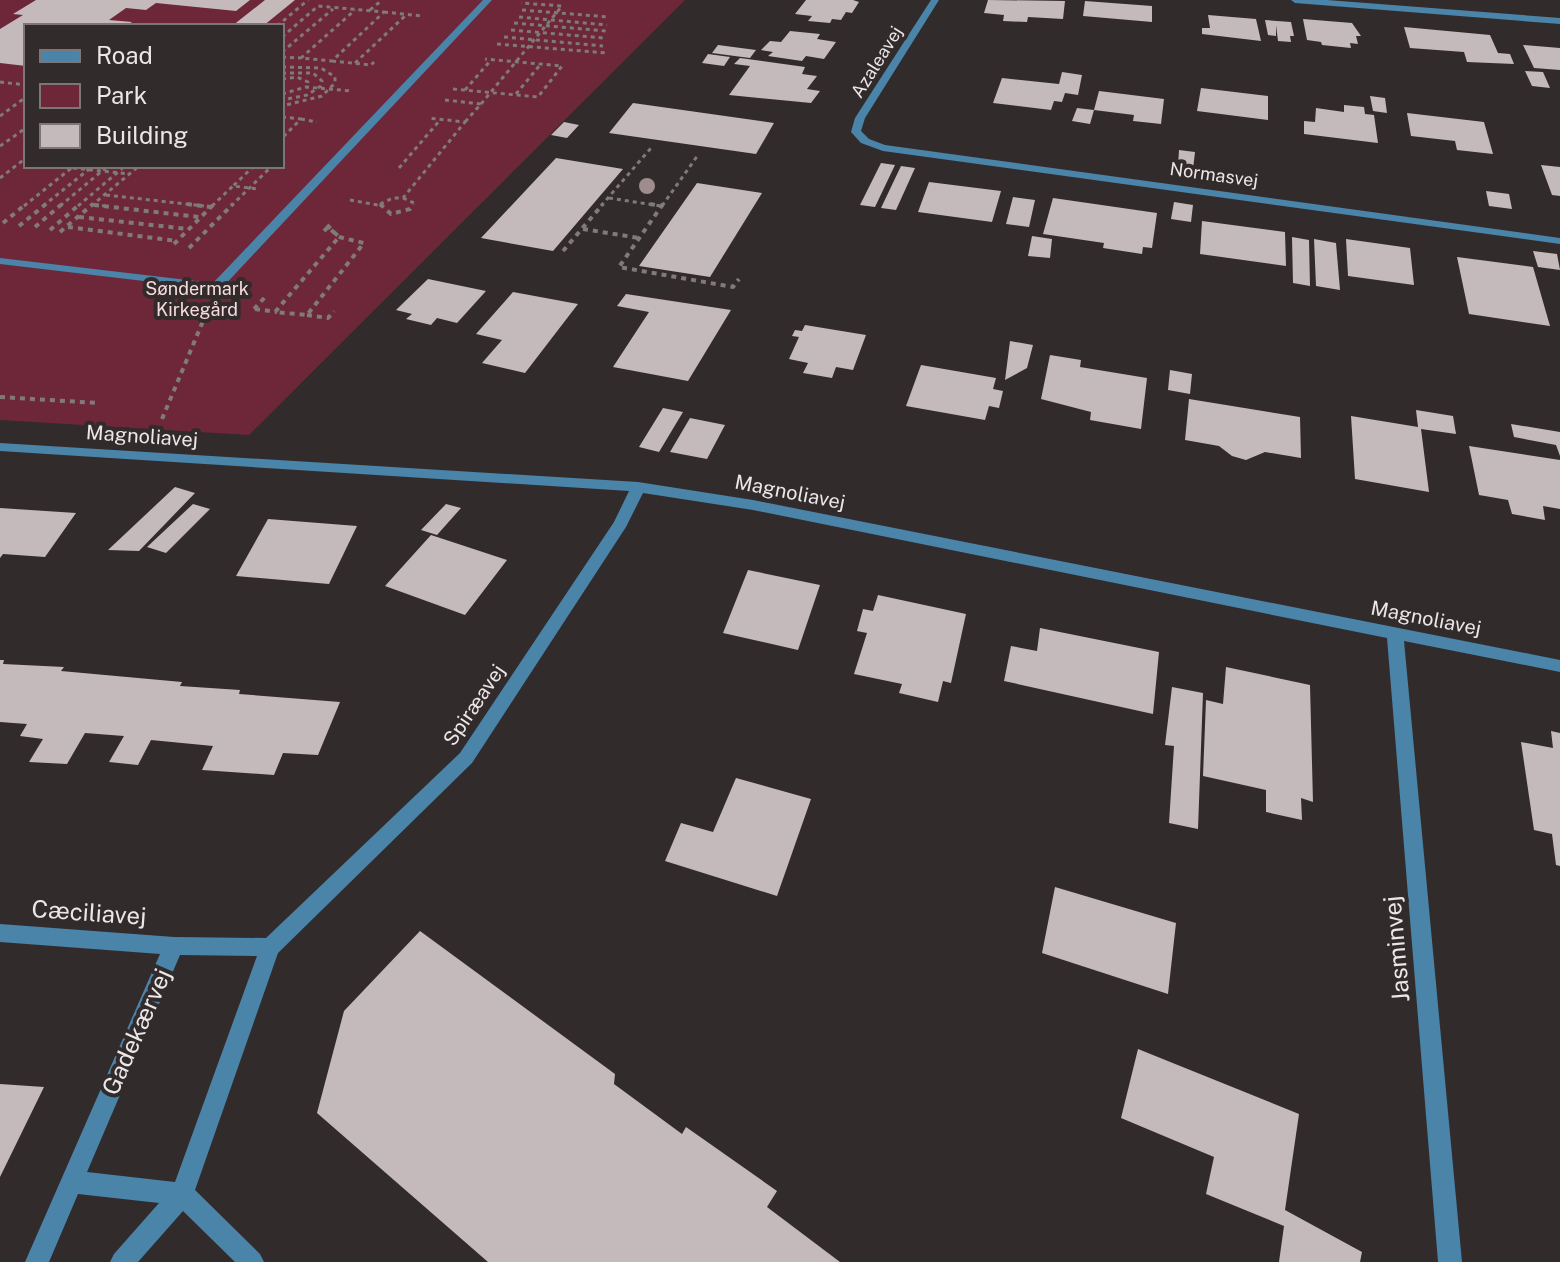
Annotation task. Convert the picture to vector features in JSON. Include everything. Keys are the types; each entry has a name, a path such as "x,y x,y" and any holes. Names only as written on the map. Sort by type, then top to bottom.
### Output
{"street":[{"path":"0,261 216,287 488,0"},
{"name":"Azaleavej","path":"865,141 856,132 860,118 935,0"},
{"path":"1295,0 1560,21"},
{"name":"Normasvej","path":"865,141 883,148 1560,241"},
{"name":"Magnoliavej","path":"0,447 638,487 753,505 1560,666"},
{"name":"Spiræavej","path":"270,947 466,758 621,523 638,487"},
{"name":"Jasminvej","path":"1395,632 1450,1262"},
{"name":"Cæciliavej","path":"0,933 174,946"},
{"name":"Gadekærvej","path":"37,1262 174,946 270,947"},
{"path":"122,1262 182,1194 270,947"},
{"path":"72,1182 182,1194 252,1262"}],"path":[{"path":"279,24 308,0"},
{"path":"369,11 382,0"},
{"path":"481,104 562,6 518,3"},
{"path":"284,35 318,6 423,16 412,26"},
{"path":"284,52 334,8"},
{"path":"512,9 609,17"},
{"path":"301,58 355,10"},
{"path":"332,61 384,12"},
{"path":"354,64 407,14"},
{"path":"506,16 607,25"},
{"path":"500,22 606,31"},
{"path":"509,30 604,38"},
{"path":"503,37 603,46"},
{"path":"490,43 607,53"},
{"path":"284,54 371,65 381,55"},
{"path":"448,88 538,97 562,66 476,58"},
{"path":"297,77 316,60"},
{"path":"465,90 492,60"},
{"path":"515,95 540,64"},
{"path":"284,72 309,66 321,68 335,77 331,90 310,101 284,106"},
{"path":"284,73 303,72 320,77 321,86 307,95 284,100"},
{"path":"284,74 308,82 306,87 284,93"},
{"path":"2,84 24,85"},
{"path":"0,116 24,98"},
{"path":"284,117 319,121 309,130"},
{"path":"399,168 441,119 423,118"},
{"path":"284,136 301,119"},
{"path":"284,128 291,129"},
{"path":"0,146 24,129"},
{"path":"563,251 651,148"},
{"path":"698,155 619,267 733,287 739,279"},
{"path":"0,178 24,160"},
{"path":"0,226 72,168"},
{"path":"11,233 91,168 130,174"},
{"path":"31,230 106,168"},
{"path":"47,232 123,168"},
{"path":"25,264 137,168"},
{"path":"188,248 270,168"},
{"path":"140,277 233,186"},
{"path":"106,195 211,207"},
{"path":"608,198 661,206"},
{"path":"93,205 201,218"},
{"path":"307,315 364,243 339,237 328,227 322,214"},
{"path":"79,217 189,230"},
{"path":"67,227 177,241"},
{"path":"317,239 328,227"},
{"path":"582,229 639,238"},
{"path":"275,312 339,237"},
{"path":"254,309 275,286"},
{"path":"145,456 216,287"},
{"path":"211,304 328,318 334,311"},
{"path":"0,397 98,403"}],"green space":[{"name":"Søndermark Kirkegård","path":"0,0 685,0 249,435 0,420"}],"building":[{"path":"36,0 250,0 236,11 156,3 146,10 126,8 109,20 132,22 129,24 24,24 24,66 0,63 0,29 23,15 13,14"},
{"path":"265,0 295,0 265,24 235,24"},
{"path":"806,0 859,2 852,13 846,12 841,20 832,19 830,23 808,21 812,16 795,14"},
{"path":"988,0 1065,1 1063,19 1028,17 1027,22 1003,21 1004,15 984,13"},
{"path":"1085,1 1152,6 1152,22 1083,16"},
{"path":"1208,15 1256,19 1261,41 1202,34 1202,28 1210,28"},
{"path":"1303,19 1352,23 1361,36 1356,36 1358,44 1350,43 1351,48 1322,45 1321,42 1307,40"},
{"path":"1265,20 1291,22 1294,36 1290,36 1291,42 1278,41 1276,25 1276,36 1268,35"},
{"path":"1404,27 1490,35 1498,53 1510,54 1514,64 1467,62 1464,52 1410,48"},
{"path":"790,31 820,34 817,39 836,42 824,59 806,56 802,61 768,56 773,52 761,50 770,41 781,42"},
{"path":"718,45 756,50 750,58 712,53"},
{"path":"1523,45 1560,48 1560,70 1534,68"},
{"path":"708,54 730,57 724,66 702,63"},
{"path":"740,58 805,67 802,74 817,76 807,89 820,91 811,103 729,95 750,66 734,64"},
{"path":"1525,71 1543,72 1550,88 1532,86"},
{"path":"1062,72 1082,75 1078,95 1065,93 1062,102 1054,101 1051,110 993,103 1002,78 1059,84"},
{"path":"1201,88 1268,96 1268,120 1197,111"},
{"path":"1099,91 1164,99 1161,124 1133,121 1134,115 1094,110"},
{"path":"1370,96 1385,98 1387,113 1373,111"},
{"path":"633,103 774,123 756,154 609,133"},
{"path":"1344,105 1364,107 1365,114 1374,115 1378,143 1304,134 1304,121 1315,122 1316,108 1344,112"},
{"path":"1077,108 1094,110 1090,124 1072,121"},
{"path":"1407,113 1484,122 1493,154 1457,150 1455,141 1411,136"},
{"path":"564,122 579,125 567,138 551,135"},
{"path":"1179,150 1195,152 1193,169 1178,167"},
{"path":"556,158 623,169 553,251 481,238"},
{"path":"881,163 895,165 875,207 860,205"},
{"path":"1541,165 1560,167 1560,196 1552,195"},
{"path":"901,166 915,168 896,210 881,208"},
{"path":"929,182 1001,191 992,222 918,212"},
{"path":"697,183 762,193 710,277 639,266"},
{"path":"1486,191 1509,194 1512,209 1489,206"},
{"path":"1013,197 1035,200 1029,227 1006,224"},
{"path":"1053,198 1157,213 1152,248 1143,247 1142,254 1103,248 1104,243 1043,234"},
{"path":"1174,202 1193,205 1191,222 1171,219"},
{"path":"1202,221 1285,232 1286,266 1200,254"},
{"path":"1032,236 1052,239 1050,258 1028,256"},
{"path":"1292,237 1309,240 1310,286 1293,283"},
{"path":"1314,239 1336,243 1340,290 1316,286"},
{"path":"1346,239 1410,248 1414,285 1348,276"},
{"path":"1533,251 1557,254 1560,270 1538,267"},
{"path":"1457,257 1533,267 1550,326 1469,314"},
{"path":"428,279 486,291 457,323 437,318 431,325 406,319 412,314 396,310"},
{"path":"513,292 578,304 525,373 482,363 502,340 476,334"},
{"path":"626,294 731,310 688,381 613,367 649,312 617,306"},
{"path":"805,325 866,335 853,370 836,367 832,378 803,373 808,363 789,359 799,337 792,336 795,330 802,331"},
{"path":"1010,341 1033,345 1027,368 1005,380"},
{"path":"1050,355 1081,360 1080,367 1147,378 1141,429 1090,420 1091,412 1041,399"},
{"path":"921,365 996,378 993,389 1003,391 999,408 989,406 985,420 906,406"},
{"path":"1170,370 1192,374 1190,394 1168,390"},
{"path":"1189,399 1300,417 1301,458 1265,452 1246,460 1232,456 1219,446 1185,440"},
{"path":"663,408 683,412 659,452 639,447"},
{"path":"1416,410 1453,416 1456,434 1421,429 1429,492 1355,479 1351,416 1418,427"},
{"path":"690,418 725,425 707,459 670,452"},
{"path":"1511,424 1560,432 1560,456 1556,445 1514,437"},
{"path":"1469,446 1560,460 1560,509 1543,506 1545,520 1512,514 1508,500 1479,495"},
{"path":"175,487 195,493 139,551 108,550"},
{"path":"193,504 210,509 166,553 147,547"},
{"path":"446,504 461,508 437,535 421,530"},
{"path":"0,508 76,513 45,557 3,554 0,558"},
{"path":"268,519 357,526 329,584 236,576"},
{"path":"431,535 507,560 465,615 385,586"},
{"path":"748,570 820,585 798,650 723,633"},
{"path":"878,595 966,614 951,683 943,681 938,702 899,693 902,684 854,674 867,633 857,631 863,609 873,611"},
{"path":"1040,628 1159,652 1153,714 1004,681 1011,646 1037,651"},
{"path":"0,660 4,660 3,664 64,667 61,671 240,690 239,694 340,702 318,755 283,753 274,775 202,770 213,746 151,740 138,765 109,762 124,736 85,733 67,764 29,762 43,739 20,736 27,724 0,722"},
{"path":"1226,667 1310,685 1313,802 1301,798 1302,820 1266,812 1266,790 1203,776 1206,700 1223,704"},
{"path":"1172,687 1203,693 1198,829 1169,823 1174,746 1165,745"},
{"path":"1551,731 1560,733 1560,866 1556,865 1552,834 1534,830 1521,742 1553,748"},
{"path":"736,778 811,799 777,896 665,861 681,823 713,832"},
{"path":"1055,887 1176,923 1168,994 1042,953"},
{"path":"420,931 615,1074 614,1084 682,1134 686,1127 777,1191 767,1207 840,1262 488,1262 317,1113 344,1011"},
{"path":"1138,1049 1299,1114 1285,1210 1362,1252 1360,1262 1279,1262 1284,1226 1206,1194 1214,1157 1121,1118"},
{"path":"0,1084 44,1087 0,1177"}]}
